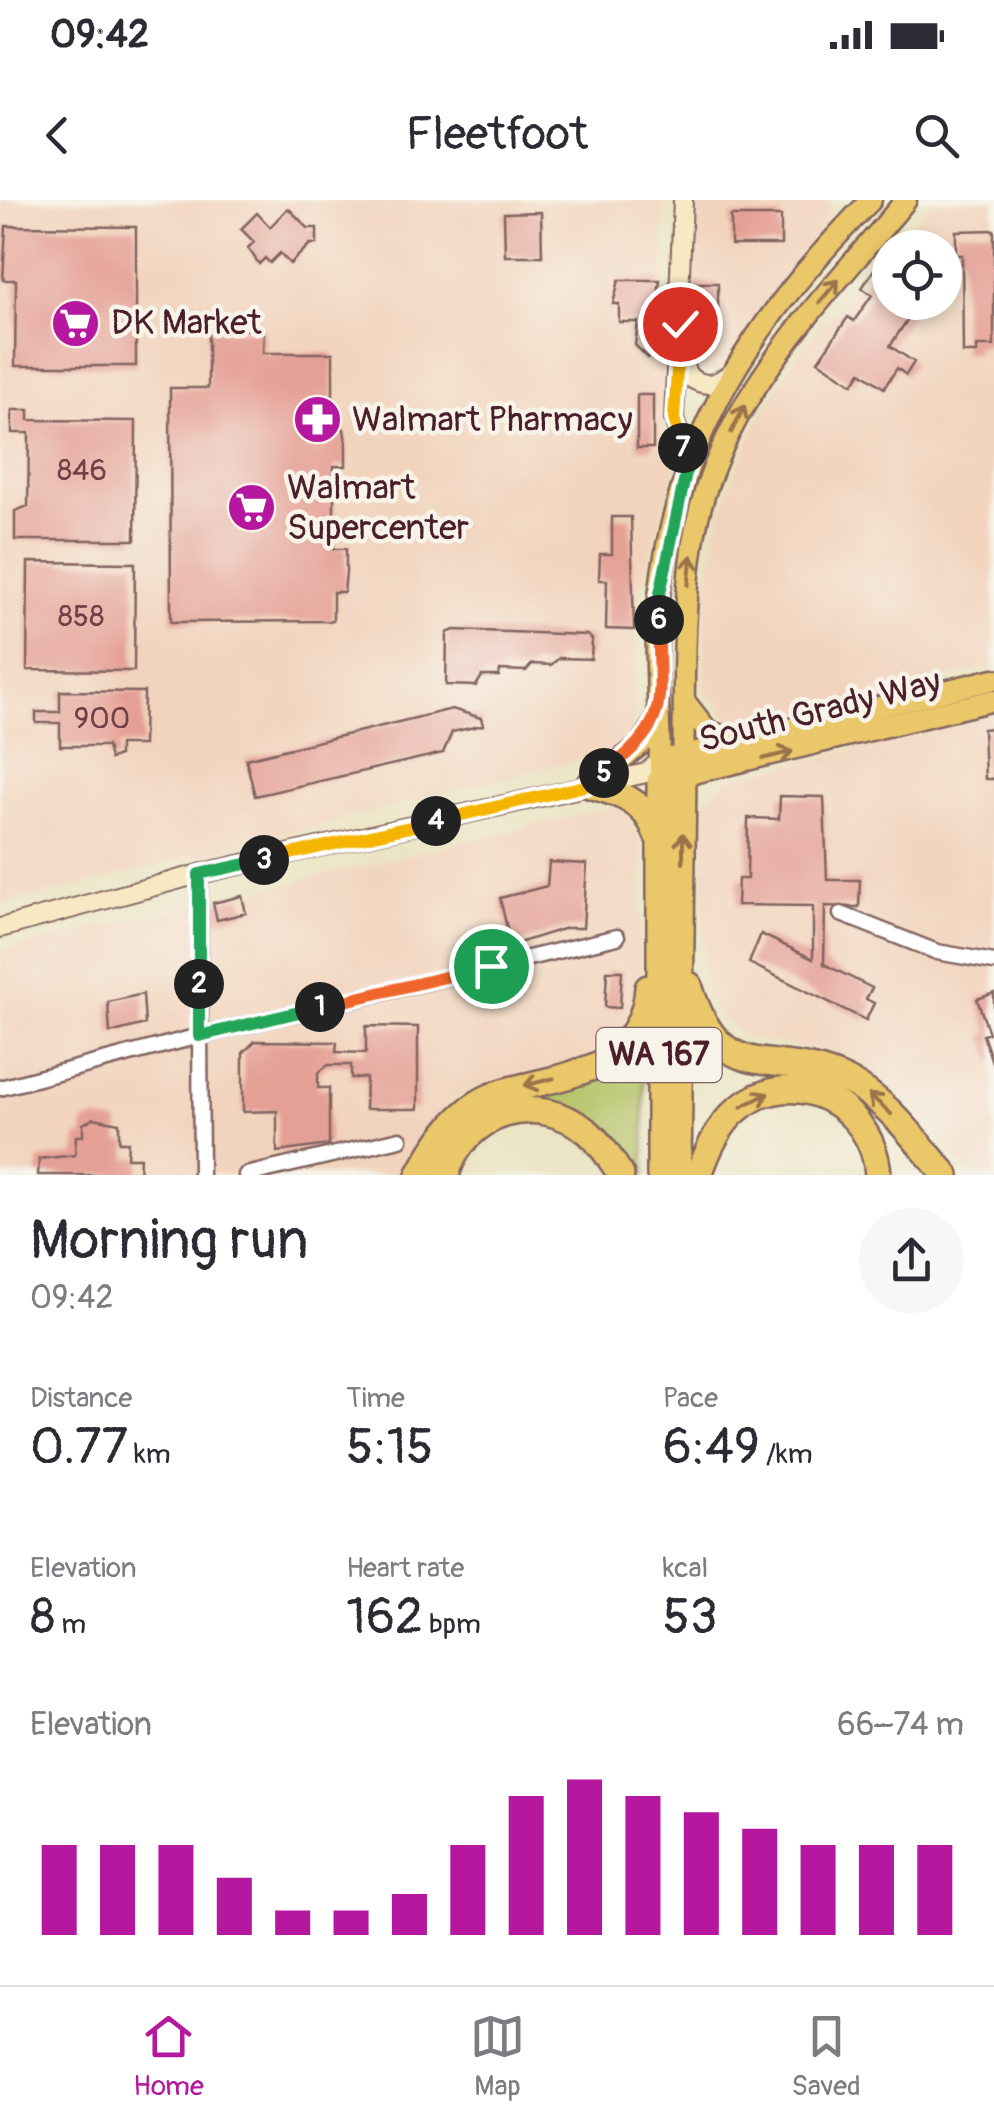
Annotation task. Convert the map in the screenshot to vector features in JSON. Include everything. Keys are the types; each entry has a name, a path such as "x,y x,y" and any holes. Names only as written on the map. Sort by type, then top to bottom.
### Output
{"highway":[{"name":"WA 167","path":"659,840 667,770"},
{"name":"WA 167","path":"667,770 681,962 678,1175"},
{"path":"419,1175 446,1128 480,1100 593,1068 627,1045 645,1012 648,965 658,934 659,840 653,822 634,800 589,785"},
{"name":"WA 167","path":"658,934 660,1175"},
{"path":"681,962 696,1012 720,1043 755,1062 849,1081 883,1104 946,1175"},
{"path":"699,1175 732,1115 750,1100 784,1090 820,1093 849,1110 872,1142 878,1175"},
{"path":"446,1175 470,1133 494,1116 526,1110 553,1114 577,1125 596,1140 621,1175"}],"main road":[{"path":"683,200 680,358 674,419 688,463"},
{"path":"842,200 842,230"},
{"name":"WA 167","path":"667,770 658,718 659,598 688,463 730,374 784,296 870,200"},
{"name":"WA 167","path":"667,770 685,702 693,541 718,459 741,412 784,344 906,200"},
{"path":"680,358 685,373 697,382 716,384 730,374"},
{"name":"South Grady Way","path":"667,770 738,744 994,679"},
{"name":"South Grady Way","path":"667,770 994,700"},
{"path":"685,702 707,730 738,744"},
{"path":"589,785 640,745 658,718"},
{"path":"0,928 199,874 667,770"}],"street":[{"path":"199,874 201,1175"},
{"path":"842,914 937,952 994,962"},
{"path":"0,1088 199,1036 617,938"},
{"path":"246,1175 400,1139"}],"shaded area":[{"path":"0,200 663,200 665,423 661,425 666,440 679,455 637,599 635,722 615,750 0,906"},
{"path":"694,200 828,200 830,213 830,222 720,372 710,374 695,362"},
{"path":"934,200 994,200 994,666 744,726 725,717 717,700 705,696 704,602 720,513 753,428 800,350 872,269 872,320 962,320 962,230 907,230"},
{"path":"994,714 994,1175 973,1175 875,1075 826,1051 748,1038 721,1017 708,998 704,977 703,804 726,780"},
{"path":"618,806 634,818 642,848 640,993 629,1021 610,1045 576,1061 472,1089 456,1099 440,1113 399,1175 0,1175 0,951"}],"green space":[{"path":"643,1044 645,1175 631,1175 524,1097 608,1077"}],"building":[{"path":"288,208 308,228 317,228 317,244 310,244 290,264 280,253 270,263 265,258 259,264 248,248 254,242 241,229 257,213 270,227"},
{"path":"541,212 542,256 505,256 504,213"},
{"path":"731,216 781,216 781,245 731,245"},
{"name":"DK Market","path":"6,226 136,227 136,366 15,366 16,280 3,280"},
{"path":"994,230 994,346 977,346 977,353 963,353 962,231"},
{"path":"872,273 872,295 862,288"},
{"path":"619,280 660,280 655,322 647,322 646,340 653,340 653,353 648,358 635,345 638,322 619,322 619,304 613,304"},
{"path":"694,283 718,283 718,333 694,333"},
{"path":"872,295 872,320 907,320 890,346 914,362 906,375 897,368 884,388 861,372 853,384 818,361 848,317 854,321"},
{"name":"Walmart Supercenter","path":"208,330 264,330 263,353 333,353 333,423 344,429 346,442 346,466 334,466 334,549 346,549 346,573 344,592 333,592 333,621 171,622 170,388 208,388"},
{"path":"637,395 653,395 653,448 637,448"},
{"path":"12,410 29,410 29,420 136,421 135,540 15,540 15,511 28,506 29,433 12,433"},
{"path":"612,517 631,517 634,630 606,629 607,580 599,580 600,554 612,554"},
{"path":"28,562 135,563 134,671 27,670"},
{"path":"454,630 587,635 592,639 591,659 559,658 551,665 532,664 526,671 500,670 499,676 482,676 476,686 446,685 447,633"},
{"path":"60,691 144,692 143,745 119,745 119,756 110,759 107,746 60,746 60,723 36,723 36,712 60,712"},
{"path":"452,709 481,718 483,725 452,732 443,753 255,796 246,759"},
{"path":"994,728 994,779 985,779 983,729"},
{"path":"780,796 824,797 827,880 860,880 859,907 825,906 824,964 872,988 866,999 874,1003 866,1020 749,963 761,934 813,959 813,906 737,905 738,879 747,879 748,818 779,819"},
{"path":"549,862 587,864 583,928 566,928 506,947 503,938 509,937 500,898 547,886"},
{"path":"242,896 246,913 217,920 213,903"},
{"path":"607,971 622,971 620,1008 605,1007"},
{"path":"994,993 992,1062 983,1035 989,1033 977,999"},
{"path":"143,994 145,1024 110,1033 108,1002"},
{"path":"366,1026 418,1027 418,1109 365,1109 366,1078 351,1078 351,1065 328,1065 318,1073 318,1088 329,1088 329,1145 277,1152 277,1111 243,1112 243,1053 255,1041 337,1042 336,1052 366,1053"},
{"path":"94,1118 119,1123 119,1142 128,1142 127,1158 140,1158 139,1175 38,1175 39,1159 75,1155 76,1136 83,1136 83,1124"}],"place":[{"name":"DK Market","path":"76,323"},
{"name":"Walmart Pharmacy","path":"317,420"},
{"name":"Walmart Supercenter","path":"252,508"}],"route":[{"path":"491,966 199,1036 199,874 589,785 640,745 658,718 659,598 688,463 674,419 680,324"}]}
